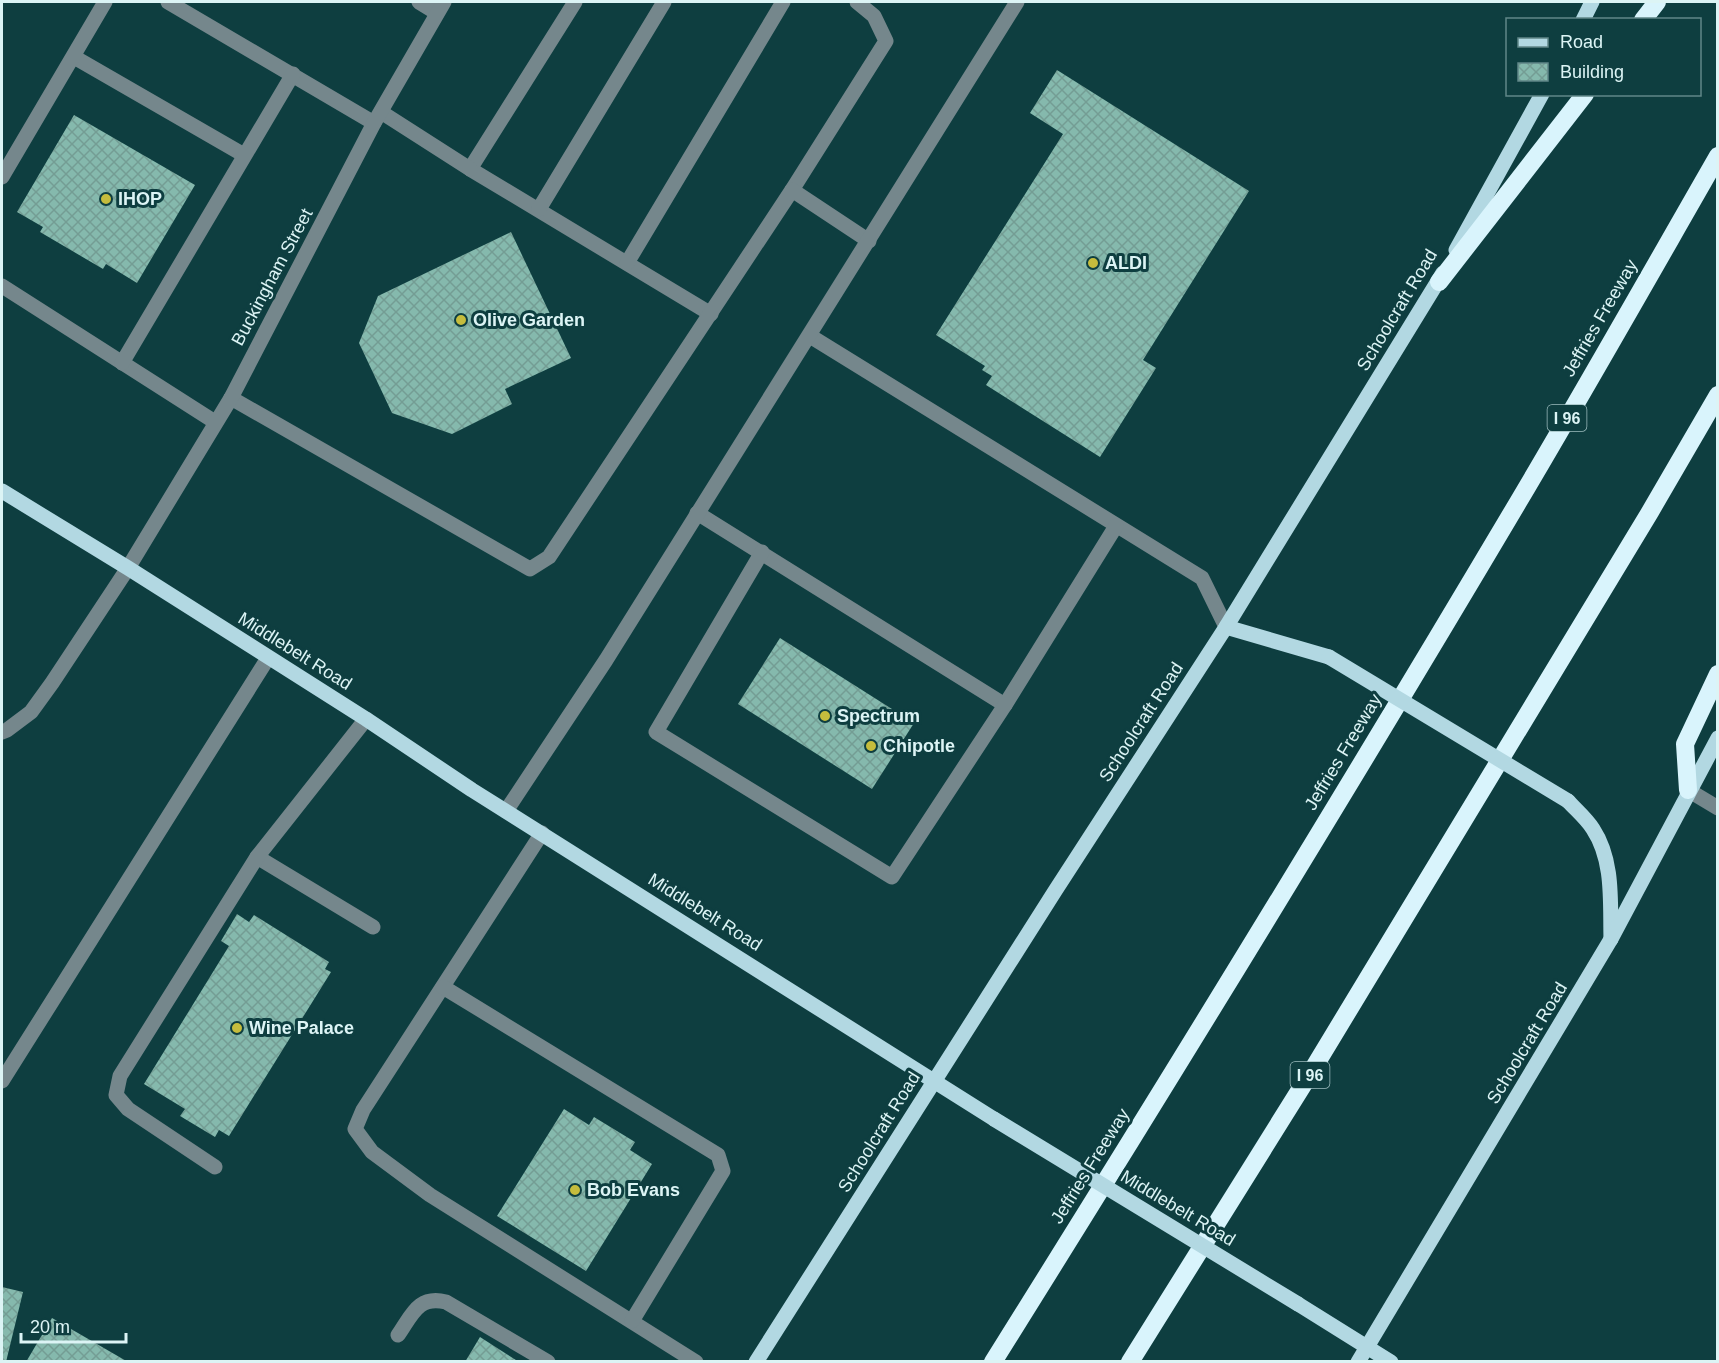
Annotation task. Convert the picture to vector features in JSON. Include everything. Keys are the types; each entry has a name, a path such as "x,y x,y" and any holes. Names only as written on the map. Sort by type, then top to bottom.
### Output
{"highway":[{"path":"1645,18 1657,2"},
{"path":"1439,282 1582,96"},
{"name":"Jeffries Freeway","path":"993,1362 1157,1099 1419,669 1718,156"},
{"name":"I 96","path":"1130,1362 1313,1070 1650,512 1718,395"},
{"path":"1688,790 1685,744 1718,674"}],"main road":[{"path":"1584,18 1593,2"},
{"name":"Schoolcraft Road","path":"756,1362 1055,891 1226,627 1439,282 1541,96"},
{"name":"Middlebelt Road","path":"2,491 128,568 506,811 994,1119 1391,1362"},
{"path":"1226,627 1329,657 1568,801 1592,828 1603,848 1608,869 1611,939"},
{"name":"Schoolcraft Road","path":"1358,1362 1611,939 1688,790 1718,738"}],"street":[{"path":"2,177 105,2"},
{"path":"168,2 293,74 378,117 470,169 711,314"},
{"path":"419,2 441,7"},
{"path":"470,169 575,2"},
{"path":"539,209 664,2"},
{"path":"627,263 783,2"},
{"path":"231,398 530,569 549,557 792,190 886,41 874,16 857,2"},
{"path":"506,811 606,660 1017,2"},
{"name":"Buckingham Street","path":"2,732 31,712 128,568 231,398 378,117 441,7"},
{"path":"74,57 244,155"},
{"path":"122,363 293,74"},
{"path":"792,190 869,241"},
{"path":"2,286 215,423"},
{"path":"810,336 1202,578 1226,627"},
{"path":"697,513 1005,705"},
{"path":"762,552 656,732 892,877 1005,705 1116,526"},
{"path":"2,1081 268,658"},
{"path":"215,1167 128,1109 116,1095 120,1076 257,857 366,719"},
{"path":"1688,790 1718,808"},
{"path":"542,833 363,1110 355,1129 372,1152 430,1195 696,1362"},
{"path":"257,857 373,927"},
{"path":"443,987 718,1155 723,1171 632,1322"},
{"path":"398,1335 419,1304 434,1299 446,1302 548,1362"}],"building":[{"name":"ALDI","path":"1057,70 1249,191 1143,360 1156,368 1100,457 986,385 992,376 982,370 985,366 936,335 1063,134 1030,113"},
{"name":"IHOP","path":"74,115 195,185 137,283 106,264 103,269 40,232 43,227 17,212"},
{"name":"Olive Garden","path":"511,232 571,358 505,389 512,404 452,434 392,413 359,343 378,296"},
{"path":"780,638 914,723 872,789 738,704"},
{"name":"Wine Palace","path":"237,914 249,922 254,915 329,962 325,969 331,972 229,1136 219,1130 215,1137 180,1116 185,1109 144,1084 229,946 221,941"},
{"name":"Bob Evans","path":"564,1109 589,1125 594,1117 635,1142 630,1150 652,1164 586,1271 497,1216"},
{"path":"2,1287 23,1292 6,1362 2,1362"},
{"path":"52,1318 128,1362 26,1362"},
{"path":"480,1337 519,1362 465,1362"}],"place":[{"name":"IHOP","path":"106,199"},
{"name":"ALDI","path":"1093,263"},
{"name":"Olive Garden","path":"461,320"},
{"name":"Spectrum","path":"825,716"},
{"name":"Chipotle","path":"871,746"},
{"name":"Wine Palace","path":"237,1028"},
{"name":"Bob Evans","path":"575,1190"}]}
